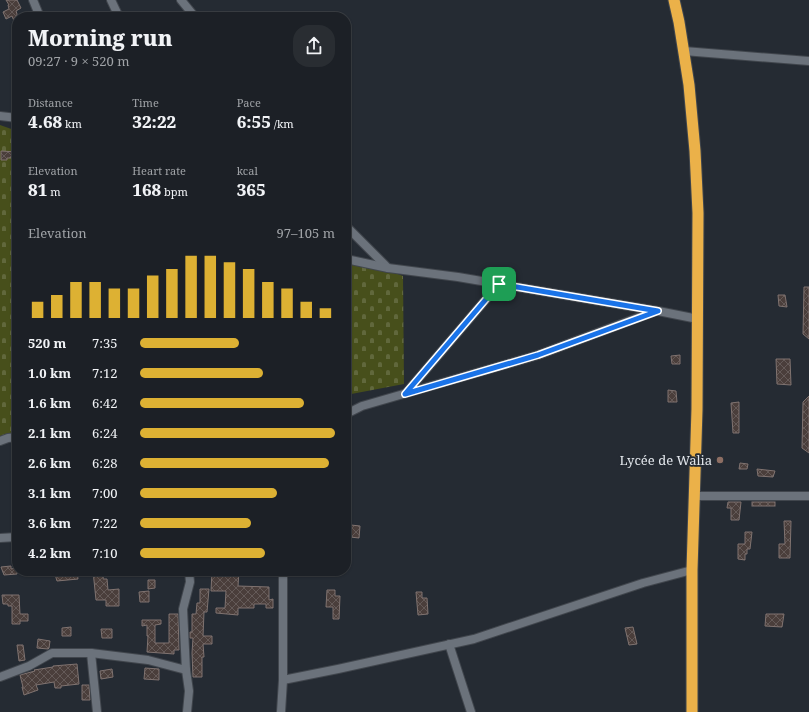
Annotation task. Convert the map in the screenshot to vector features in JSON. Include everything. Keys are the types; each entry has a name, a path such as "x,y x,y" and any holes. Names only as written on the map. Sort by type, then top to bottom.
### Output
{"highway":[{"path":"674,0 689,85 695,151 698,213 697,408 692,570 692,712"}],"street":[{"path":"33,0 38,12"},
{"path":"111,0 117,12"},
{"path":"182,0 191,12"},
{"path":"684,51 809,60"},
{"path":"0,116 12,117"},
{"path":"351,231 388,268"},
{"path":"351,260 388,268 458,277 658,311 698,320"},
{"path":"405,394 499,284"},
{"path":"351,412 362,406 538,355 658,311"},
{"path":"351,407 362,406"},
{"path":"0,441 12,438"},
{"path":"694,496 809,496"},
{"path":"0,538 12,537"},
{"path":"283,680 474,639 643,583 692,570"},
{"path":"187,712 189,691 186,670 183,609 190,582 189,576"},
{"path":"282,712 283,576"},
{"path":"449,644 471,712"},
{"path":"0,677 29,666 52,653 91,654 148,660 186,670"},
{"path":"91,654 97,712"}],"green space":[{"path":"0,125 12,129 12,435 0,436"},
{"path":"351,257 403,276 404,384 351,394"}],"building":[{"path":"6,0 17,0 21,8 16,12 12,12 12,16 6,19 3,12 9,9 9,5"},
{"path":"1,151 12,152 12,157 7,158 7,160 1,160"},
{"path":"804,287 809,287 809,339 803,334"},
{"path":"778,295 785,295 787,307 779,306"},
{"path":"680,355 680,364 672,364 671,356"},
{"path":"776,359 790,359 791,385 777,384"},
{"path":"668,390 676,391 677,402 668,402"},
{"path":"809,396 809,453 802,448 803,402"},
{"path":"739,402 739,433 733,433 731,403"},
{"path":"740,463 748,464 747,469 739,469"},
{"path":"757,469 775,471 773,477 758,476"},
{"path":"728,502 741,502 739,520 731,520 731,508 727,508"},
{"path":"752,502 775,502 775,506 752,506"},
{"path":"784,521 791,521 790,558 779,558 779,544 785,544"},
{"path":"351,525 360,526 359,538 351,537"},
{"path":"745,532 752,532 750,549 747,549 745,560 738,559 738,544 745,544"},
{"path":"11,566 12,574 4,575 1,567"},
{"path":"56,576 78,576 78,579 57,581"},
{"path":"94,576 103,576 103,579 107,579 108,590 119,589 119,606 106,606 106,600 96,600"},
{"path":"212,576 239,576 238,586 269,587 269,600 273,599 273,608 266,608 266,604 254,604 254,608 238,608 238,615 216,613 216,608 225,608 226,591 211,591"},
{"path":"148,580 155,580 155,588 148,589"},
{"path":"200,589 209,589 207,612 204,612 203,636 212,636 212,644 203,644 204,657 202,657 202,677 193,677 193,638 190,638 190,632 192,632 192,614 196,614 197,603 200,603"},
{"path":"327,590 335,590 335,596 340,596 339,619 333,619 333,607 326,607"},
{"path":"149,591 149,602 140,602 139,592"},
{"path":"416,592 422,592 422,598 427,598 428,614 418,615"},
{"path":"2,595 19,595 20,614 28,614 28,621 20,621 20,624 12,624 12,606 3,604"},
{"path":"169,614 178,614 179,650 174,650 174,654 147,652 147,625 142,626 142,620 161,620 161,624 155,625 155,643 169,643"},
{"path":"766,614 784,614 782,627 765,626"},
{"path":"71,627 71,636 62,636 62,628"},
{"path":"633,627 637,644 629,645 625,628"},
{"path":"101,629 112,629 112,638 102,638"},
{"path":"38,639 50,641 49,648 37,648"},
{"path":"17,645 23,645 25,660 19,661"},
{"path":"77,664 79,684 61,686 61,688 55,688 54,682 36,685 38,690 24,695 20,675 53,666"},
{"path":"145,668 159,669 159,680 144,679"},
{"path":"112,669 113,677 101,679 100,671"},
{"path":"82,685 89,685 90,700 82,700"}],"place":[{"name":"Lycée de Walia","path":"720,460"}],"route":[{"path":"499,284 658,311 538,355 405,394 499,284"}]}
